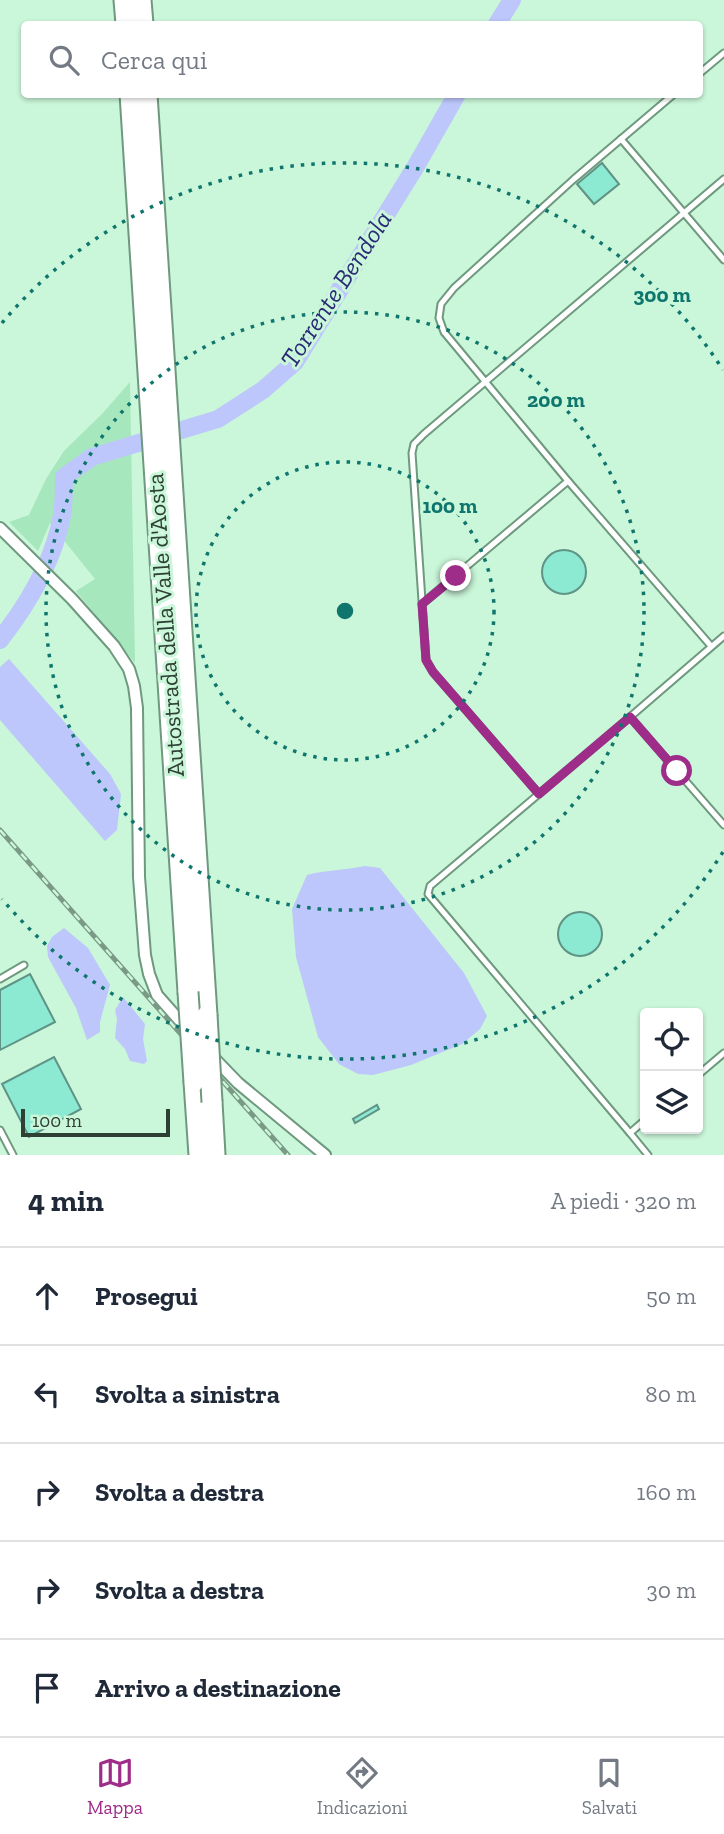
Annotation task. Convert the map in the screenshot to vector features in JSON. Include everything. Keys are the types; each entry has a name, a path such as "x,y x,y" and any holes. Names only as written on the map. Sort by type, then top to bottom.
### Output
{"highway":[{"path":"124,0 126,21"},
{"path":"141,0 143,21"},
{"name":"Autostrada della Valle d'Aosta","path":"130,98 157,376 207,1015 215,1155"},
{"name":"Autostrada della Valle d'Aosta","path":"147,98 157,376"},
{"name":"Autostrada della Valle d'Aosta","path":"161,437 188,992 199,1155"}],"street":[{"path":"0,528 114,646 129,669 134,686 140,831 139,877 145,955 153,986 168,1008 228,1073 325,1155"}],"lane":[{"path":"703,70 724,52"},
{"path":"669,98 454,288 442,304 439,318 444,332 484,382 711,646"},
{"path":"621,139 724,260"},
{"path":"539,794 433,672 426,660 412,453 414,444 724,179"},
{"path":"422,604 568,481"},
{"path":"649,1155 428,894 429,886 724,636"},
{"path":"630,717 724,825"},
{"path":"0,979 24,965"},
{"path":"703,1071 724,1053"},
{"path":"630,1133 640,1124"},
{"path":"0,1130 13,1155"}],"green space":[{"path":"130,382 135,663 76,591 95,579 50,523 38,551 9,522 29,515 46,479 64,451"}],"water":[{"path":"9,659 110,774 121,794 117,830 105,841 0,720 0,667"},
{"path":"365,866 380,868 464,973 487,1016 480,1029 462,1044 411,1065 373,1075 358,1074 339,1064 318,1037 296,957 292,909 307,875"},
{"path":"64,928 88,948 110,985 100,1032 87,1040 76,1008 48,957 47,946 52,937"},
{"path":"123,997 145,1024 143,1039 147,1061 144,1064 130,1061 125,1049 115,1038 115,1010"}],"building":[{"path":"602,163 619,184 594,204 577,184"},
{"path":"564,550 580,556 586,572 580,588 564,594 548,588 542,572 548,556"},
{"path":"580,912 596,918 602,934 596,950 580,956 564,950 558,934 564,918"},
{"path":"30,974 55,1022 0,1050 0,990"},
{"path":"54,1057 81,1109 29,1137 2,1084"},
{"path":"377,1105 379,1109 355,1123 353,1119"}],"waterway":[{"name":"Torrente Bendola","path":"499,21 512,0"},
{"name":"Torrente Bendola","path":"0,640 30,597 53,549 62,515 64,477 92,457 218,419 263,390 295,362 455,98"}],"railway":[{"path":"0,830 288,1155"}],"route":[{"path":"456,576 422,604 426,660 433,672 539,794 630,717 677,771"}]}
